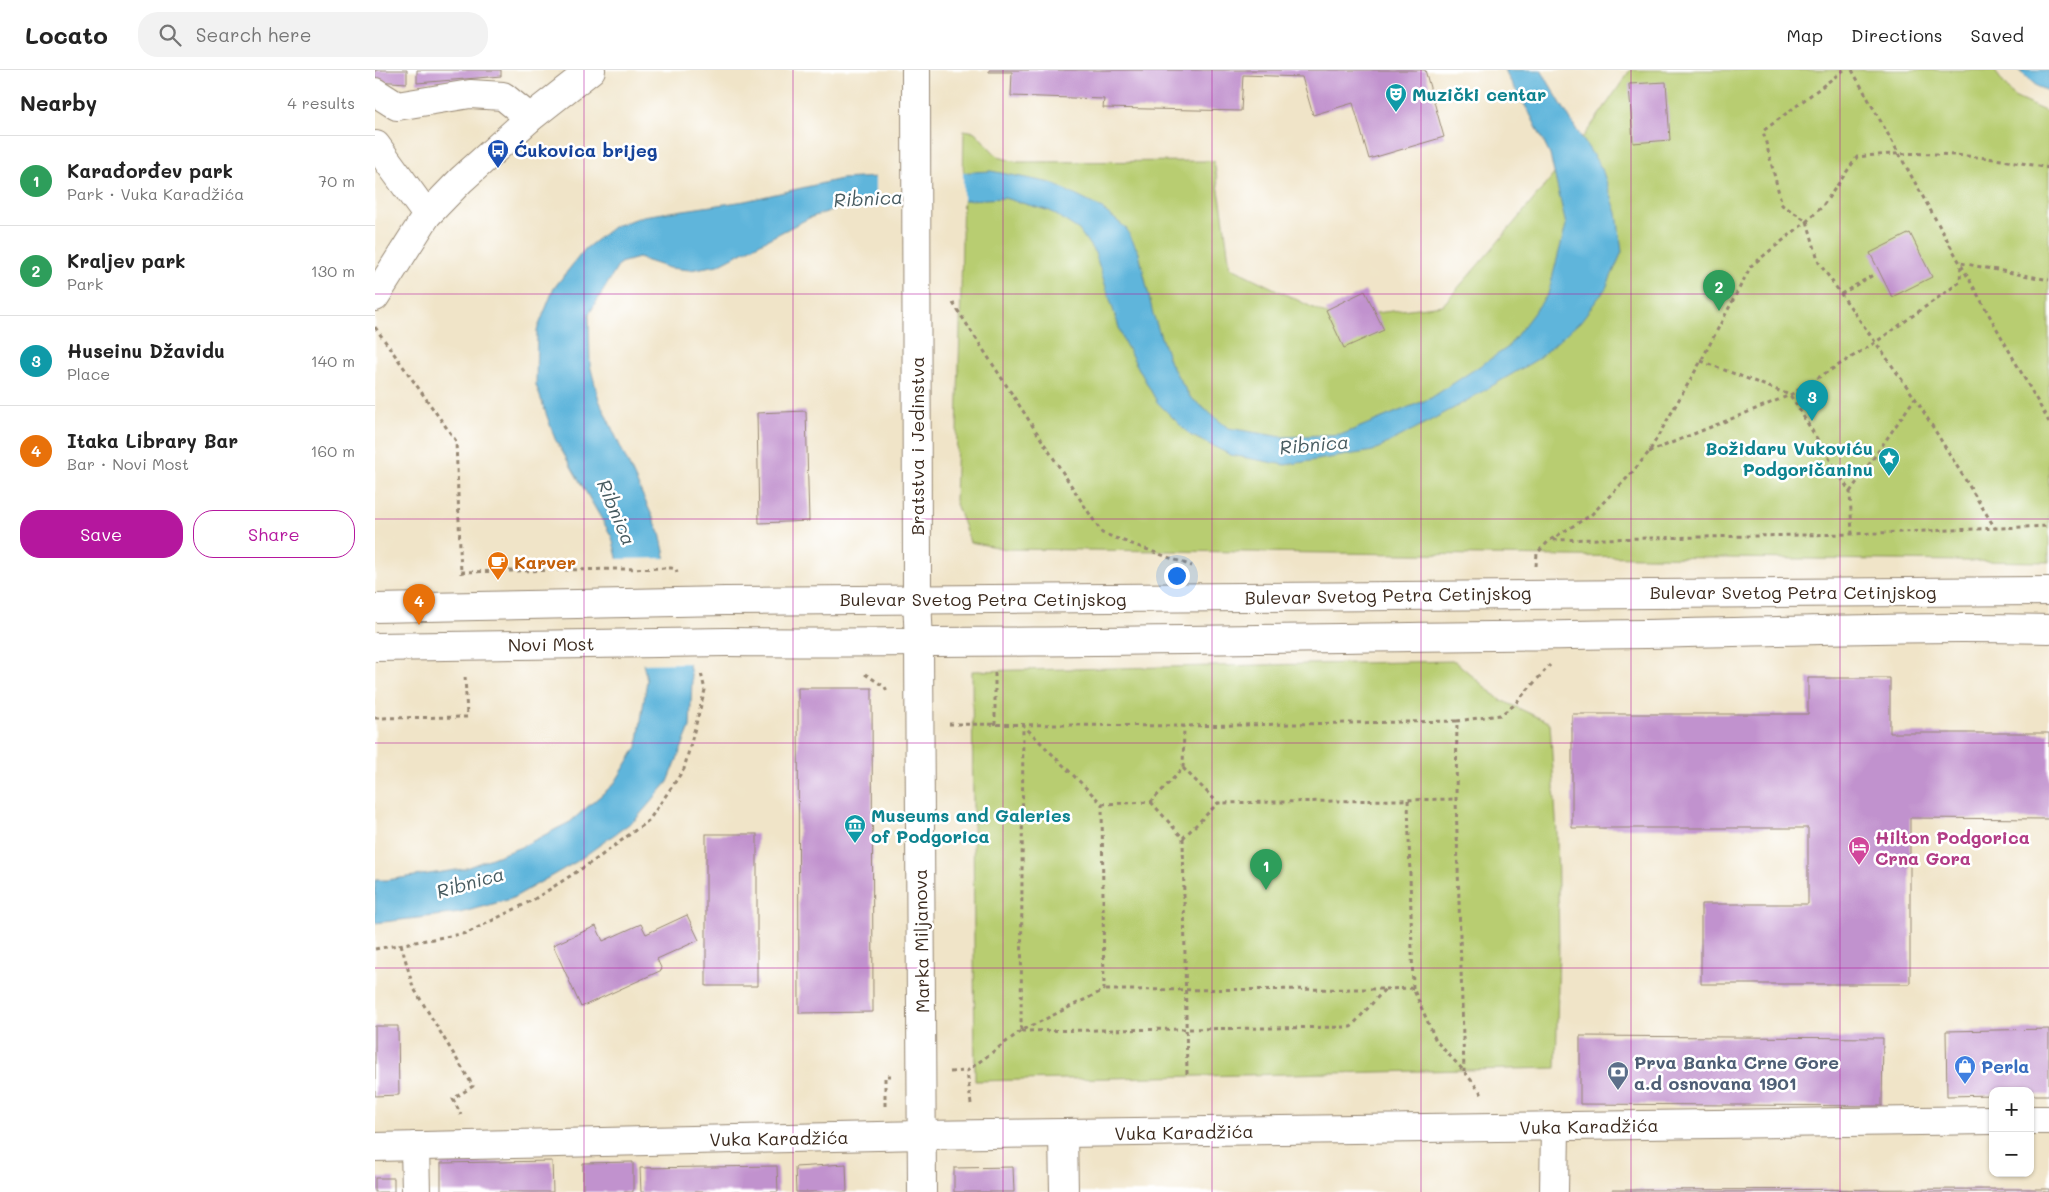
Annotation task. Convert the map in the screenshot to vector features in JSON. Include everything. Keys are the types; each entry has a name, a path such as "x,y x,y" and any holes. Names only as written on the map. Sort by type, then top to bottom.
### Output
{"main road":[{"path":"375,297 427,214 529,118 591,70"},
{"name":"Bratstva i Jedinstva","path":"916,70 917,599"},
{"path":"427,214 376,145 386,99 490,94 503,96 529,118"},
{"name":"Bulevar Svetog Petra Cetinjskog","path":"375,608 917,599 2049,591"},
{"name":"Marka Miljanova","path":"917,599 919,642 922,1192"},
{"name":"Bulevar Svetog Petra Cetinjskog","path":"727,642 919,642 1582,635 1980,628 2049,630"},
{"name":"Novi Most","path":"375,647 727,642"},
{"name":"Vuka Karadžića","path":"375,1147 923,1135 1989,1120"},
{"path":"2034,1120 2049,1120"},
{"path":"1553,1192 1555,1127"},
{"path":"1063,1134 1064,1192"},
{"path":"415,1146 415,1192"}],"path":[{"path":"1844,70 1763,131 1782,205 1807,221 1819,263 1915,398 1995,528"},
{"path":"1852,70 2049,422"},
{"path":"1536,566 1537,553 1549,540 1591,516 1649,452 1701,361 1751,266 1807,221 1821,207 1857,157 1898,152 2003,159 2049,168"},
{"path":"1961,263 2049,280"},
{"path":"1649,452 1790,394 1876,342 1960,282 1961,263"},
{"path":"1841,294 1873,275"},
{"path":"953,303 1102,533 1192,566"},
{"path":"375,327 456,441 462,582"},
{"path":"1701,361 1790,394 1850,492 1852,534"},
{"path":"1850,492 1915,398"},
{"path":"1549,540 1852,534 2049,526"},
{"path":"461,572 671,568 676,569 679,575"},
{"path":"860,670 885,687 896,708 918,722 995,726 1184,726 1457,721 1500,715 1513,706 1556,659"},
{"path":"375,718 467,717 465,669"},
{"path":"995,671 995,726"},
{"path":"375,949 467,932 533,900 598,858 649,820 684,769 705,690 701,672"},
{"path":"1408,800 1413,988 1436,1040 1464,1071 1457,799 1457,721"},
{"path":"1023,725 1103,804 1104,990"},
{"path":"1021,1031 1023,725"},
{"path":"1103,804 1151,802 1183,768 1184,726"},
{"path":"1183,768 1219,803"},
{"path":"1183,838 1219,803 1457,799"},
{"path":"1151,802 1183,838 1187,1076"},
{"path":"401,944 413,987 473,1086 453,1099 475,1145"},
{"path":"975,1067 1021,1031 1104,990 1413,988"},
{"path":"1021,1031 1351,1027 1385,989"}],"green space":[{"path":"1630,70 1994,70 2014,97 2049,113 2049,562 1006,549 970,542 955,501 964,130 975,132 998,157 1017,162 1214,161 1230,267 1334,318 1443,305 1517,220 1564,161 1587,132"},
{"path":"1455,661 1499,699 1550,723 1557,834 1559,945 1556,1068 975,1081 972,671"}],"water":[{"name":"Ribnica","path":"1504,70 1541,70 1602,169 1617,213 1622,252 1606,288 1580,322 1536,360 1456,407 1373,451 1285,465 1231,455 1190,435 1157,402 1123,340 1095,253 1079,230 1050,211 1004,198 841,207 809,218 718,265 690,270 669,268 638,258 620,263 589,314 590,365 599,400 660,533 692,679 690,727 668,782 636,819 576,862 511,899 460,913 375,923 375,880 463,869 521,847 570,822 614,784 637,747 647,680 612,537 555,439 536,385 537,330 554,288 585,249 613,227 643,216 745,201 841,179 991,171 1051,183 1101,208 1126,228 1139,253 1153,314 1170,363 1190,397 1228,428 1282,437 1343,434 1431,398 1507,348 1548,294 1566,225 1550,155 1530,114"},
{"path":"2018,70 2049,70 2049,91 2038,87"}],"pier":[{"path":"963,170 963,203 875,208 875,175"},
{"path":"668,558 691,663 640,664 615,559"}],"building":[{"path":"375,70 407,70 407,83 375,81"},
{"path":"417,70 501,70 501,76 417,83"},
{"name":"Muzički centar","path":"989,70 1425,70 1444,137 1369,159 1353,103 1313,115 1302,77 1243,75 1241,111 1103,108 1104,99 1011,96 1012,72 989,72"},
{"path":"1666,82 1670,140 1633,143 1629,84"},
{"path":"1910,233 1932,277 1892,297 1870,253"},
{"path":"1365,291 1384,330 1344,348 1326,310"},
{"path":"806,411 809,521 759,523 757,413"},
{"name":"Hilton Podgorica Crna Gora","path":"1808,678 1890,678 1890,733 2049,733 2049,819 1910,818 1910,984 1701,984 1701,904 1808,904 1808,828 1572,828 1572,714 1808,714"},
{"path":"798,688 872,688 873,1012 799,1013"},
{"path":"706,834 757,834 757,986 706,986"},
{"path":"687,915 699,940 657,959 662,970 581,1007 553,945 596,926 603,941 641,924 646,934"},
{"path":"375,1026 398,1026 399,1095 375,1096"},
{"path":"2049,1029 2049,1095 2034,1095 2034,1087 1989,1087 1989,1095 1947,1096 1946,1031"},
{"path":"1580,1036 1883,1038 1882,1106 1580,1104"},
{"path":"552,1161 553,1192 441,1192 441,1163"},
{"path":"633,1162 633,1192 583,1192 583,1163"},
{"path":"846,1164 847,1192 796,1192 795,1167"},
{"path":"777,1166 778,1192 641,1192 640,1168"},
{"path":"1013,1167 1014,1192 954,1192 954,1168"},
{"path":"375,1178 394,1178 394,1192 375,1192"},
{"path":"2049,1189 2049,1192 1612,1192 1612,1190"}],"place":[{"name":"Muzički centar","path":"1396,113"},
{"name":"Ćukovica brijeg","path":"498,169"},
{"name":"Kraljev park","path":"1719,311"},
{"name":"Huseinu Džavidu","path":"1812,421"},
{"name":"Božidaru Vukoviću Podgoričaninu","path":"1889,477"},
{"name":"Karver","path":"498,581"},
{"name":"Itaka Library Bar","path":"419,625"},
{"name":"Museums and Galeries of Podgorica","path":"855,844"},
{"name":"Hilton Podgorica Crna Gora","path":"1859,866"},
{"name":"Karađorđev park","path":"1266,890"},
{"name":"Perla","path":"1965,1085"},
{"name":"Prva Banka Crne Gore a.d osnovana 1901","path":"1618,1091"}]}
